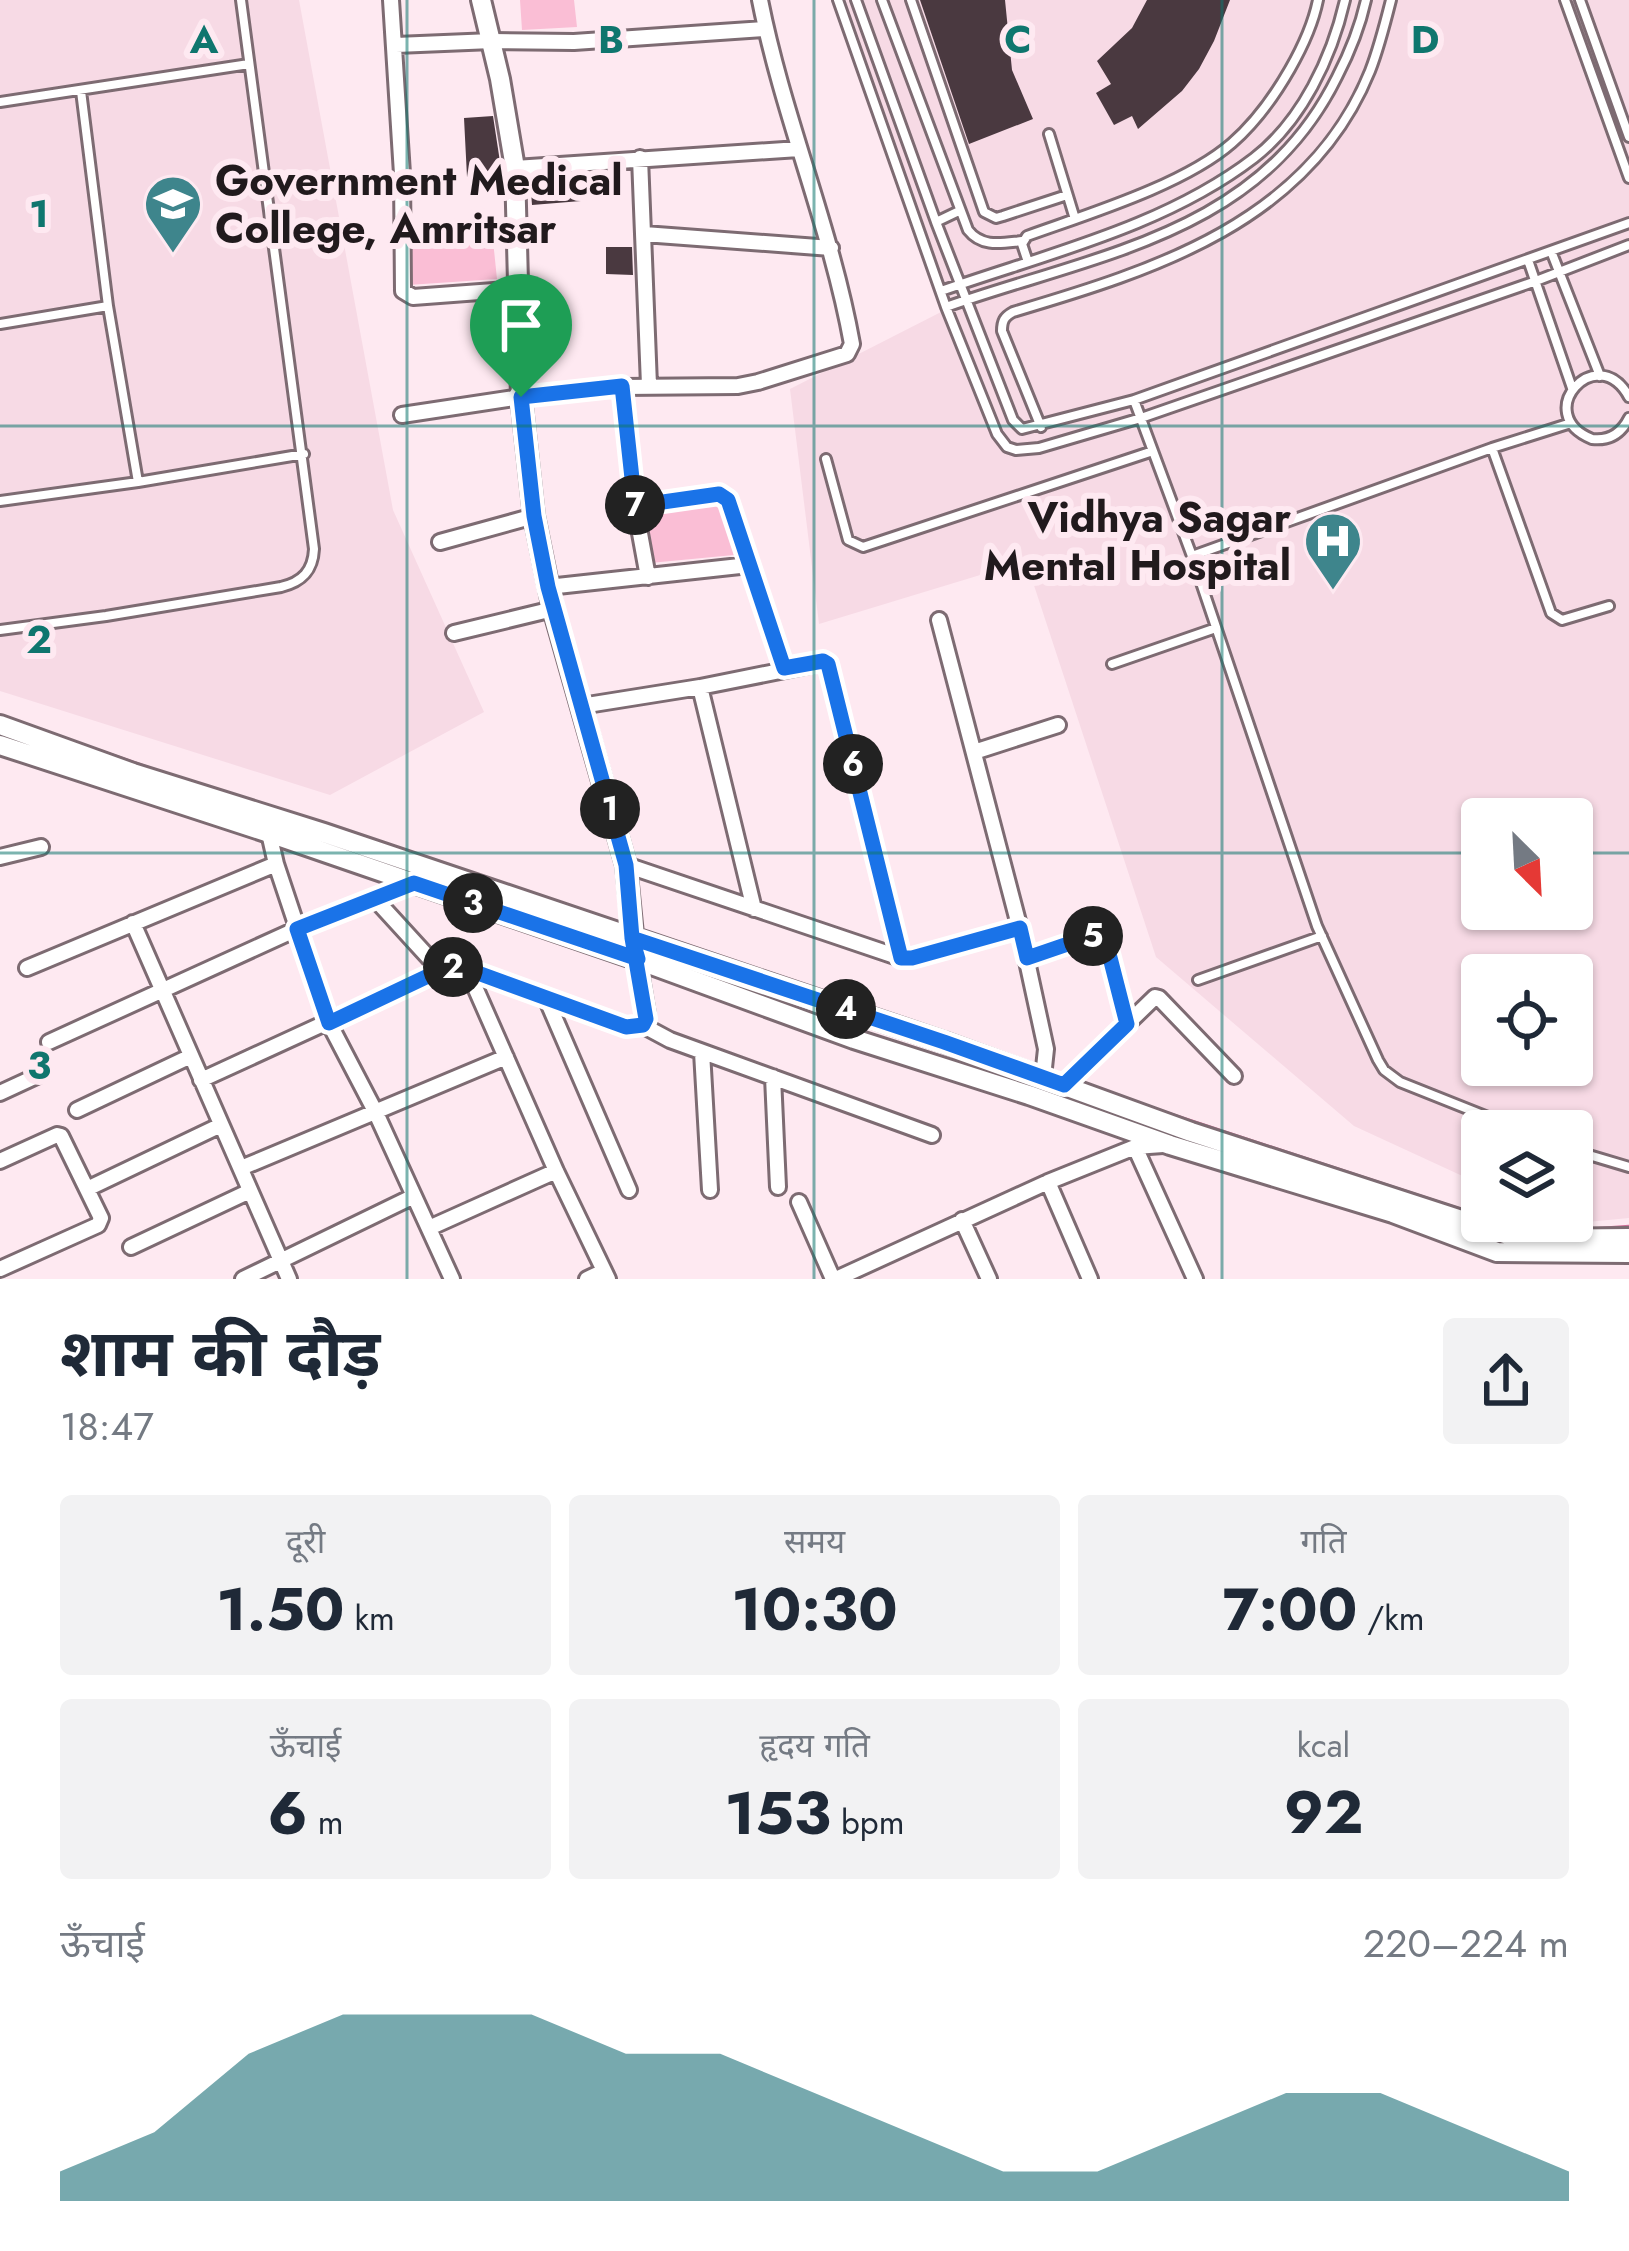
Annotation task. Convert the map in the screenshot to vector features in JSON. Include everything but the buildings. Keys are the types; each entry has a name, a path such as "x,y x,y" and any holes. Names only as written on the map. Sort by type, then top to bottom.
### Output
{"street":[{"path":"391,0 403,174 403,291 413,297 519,289"},
{"path":"481,0 515,168 521,397 534,516 553,609 626,865 632,938 647,1014 643,1025"},
{"path":"402,415 622,386 758,382 847,354 852,344 831,248 760,0"},
{"path":"396,45 574,42 765,28"},
{"path":"515,168 799,149"},
{"path":"640,158 649,385"},
{"path":"644,234 831,248"},
{"path":"622,386 648,577"},
{"path":"635,506 723,495 732,506 784,668"},
{"path":"440,542 534,516"},
{"path":"548,587 749,565"},
{"path":"454,632 553,609"},
{"path":"939,620 1027,958 1046,1053 1043,1077"},
{"path":"581,706 823,661 828,664 901,958"},
{"path":"700,687 754,909"},
{"path":"0,725 1043,1077 1191,1132 1520,1239 1629,1238"},
{"path":"974,752 1058,725"},
{"path":"0,745 638,959 854,1039 1393,1213 1497,1252 1629,1253"},
{"path":"269,832 329,1023 452,1279"},
{"path":"0,857 41,848"},
{"path":"27,968 276,864"},
{"path":"626,865 901,958 1020,928"},
{"path":"49,1042 297,929 414,883"},
{"path":"376,900 440,970"},
{"path":"133,923 289,1279"},
{"path":"1027,958 1104,934 1127,1024"},
{"path":"201,1080 453,967 626,1027 643,1025 670,1040 932,1135"},
{"path":"467,969 606,1275 587,1279"},
{"path":"1064,1085 1158,997 1234,1076"},
{"path":"546,998 629,1190"},
{"path":"702,1052 710,1190"},
{"path":"77,1110 191,1056"},
{"path":"241,1168 506,1058"},
{"path":"0,1093 41,1074"},
{"path":"773,1077 778,1187"},
{"path":"87,1189 221,1125"},
{"path":"0,1161 61,1136 101,1218 98,1225 0,1269"},
{"path":"799,1202 835,1279 1048,1182 1136,1147 1170,1144"},
{"path":"1136,1147 1196,1279"},
{"path":"429,1228 556,1171"},
{"path":"1048,1182 1090,1279"},
{"path":"131,1246 250,1191"},
{"path":"242,1279 414,1196"},
{"path":"962,1220 988,1279"},
{"path":"868,1263 876,1279"}],"lane":[{"path":"0,630 296,584 314,562 304,454 241,0"},
{"path":"838,0 946,307 1007,447 1028,451 1141,418 1629,245"},
{"path":"856,0 965,300 1018,427"},
{"path":"882,0 959,211 977,240 993,243 1023,240 1172,180 1229,146 1256,120 1280,86 1305,40 1318,0"},
{"path":"910,0 984,212 1004,216 1067,195"},
{"path":"940,291 1179,206 1257,156 1308,93 1335,36 1345,0"},
{"path":"946,307 1122,252 1211,212 1248,187 1303,134 1327,99 1366,0"},
{"path":"1041,427 1002,331 1005,316 1102,286 1191,251 1250,216 1289,185 1316,158 1355,100 1373,62 1391,0"},
{"path":"1564,0 1629,178"},
{"path":"1580,0 1629,137"},
{"path":"0,102 249,64"},
{"path":"81,91 108,306 138,482"},
{"path":"1049,134 1075,219"},
{"path":"936,222 959,211"},
{"path":"998,435 1134,400 1629,223"},
{"path":"1023,240 1028,262"},
{"path":"1551,251 1600,376"},
{"path":"1528,260 1572,390"},
{"path":"0,324 108,306"},
{"path":"1629,394 1616,381 1600,376 1582,380 1572,390 1567,406 1570,423 1582,435 1603,440 1618,433 1629,418"},
{"path":"1134,400 1322,936 1384,1070 1400,1082 1470,1110"},
{"path":"1192,556 1570,423"},
{"path":"1492,448 1552,614 1568,619 1609,606"},
{"path":"826,459 843,529 848,540 863,547 1153,451"},
{"path":"0,501 304,454"},
{"path":"1112,664 1216,628"},
{"path":"1198,980 1322,936"},
{"path":"1593,1156 1629,1167"}],"shaded area":[{"name":"Government Medical College, Amritsar","path":"0,0 299,0 393,510 484,712 330,795 0,691"},
{"path":"520,0 574,0 577,27 522,30"},
{"name":"Vidhya Sagar Mental Hospital","path":"841,0 1629,0 1629,1218 1593,1221 1593,1110 1461,1110 1461,1175 1354,1126 1156,957 1026,561 819,624 790,389 943,311"},
{"path":"491,221 497,279 408,285 404,228"},
{"path":"722,501 734,555 650,563 646,509"}],"waterway":[{"path":"102,752 165,774"},
{"path":"1147,1107 1461,1210"},
{"path":"1593,1230 1629,1227"}],"place":[{"name":"Government Medical College, Amritsar","path":"173,255"},
{"name":"Vidhya Sagar Mental Hospital","path":"1333,592"}],"route":[{"path":"521,397 534,516 548,587 626,865 632,938 638,959 646,1019 643,1025 626,1027 453,967 329,1023 297,929 414,883 638,959 632,938 1064,1085 1127,1024 1104,934 1027,958 1020,928 901,958 828,664 784,668 728,500 719,494 635,506 622,386 521,397"}]}
